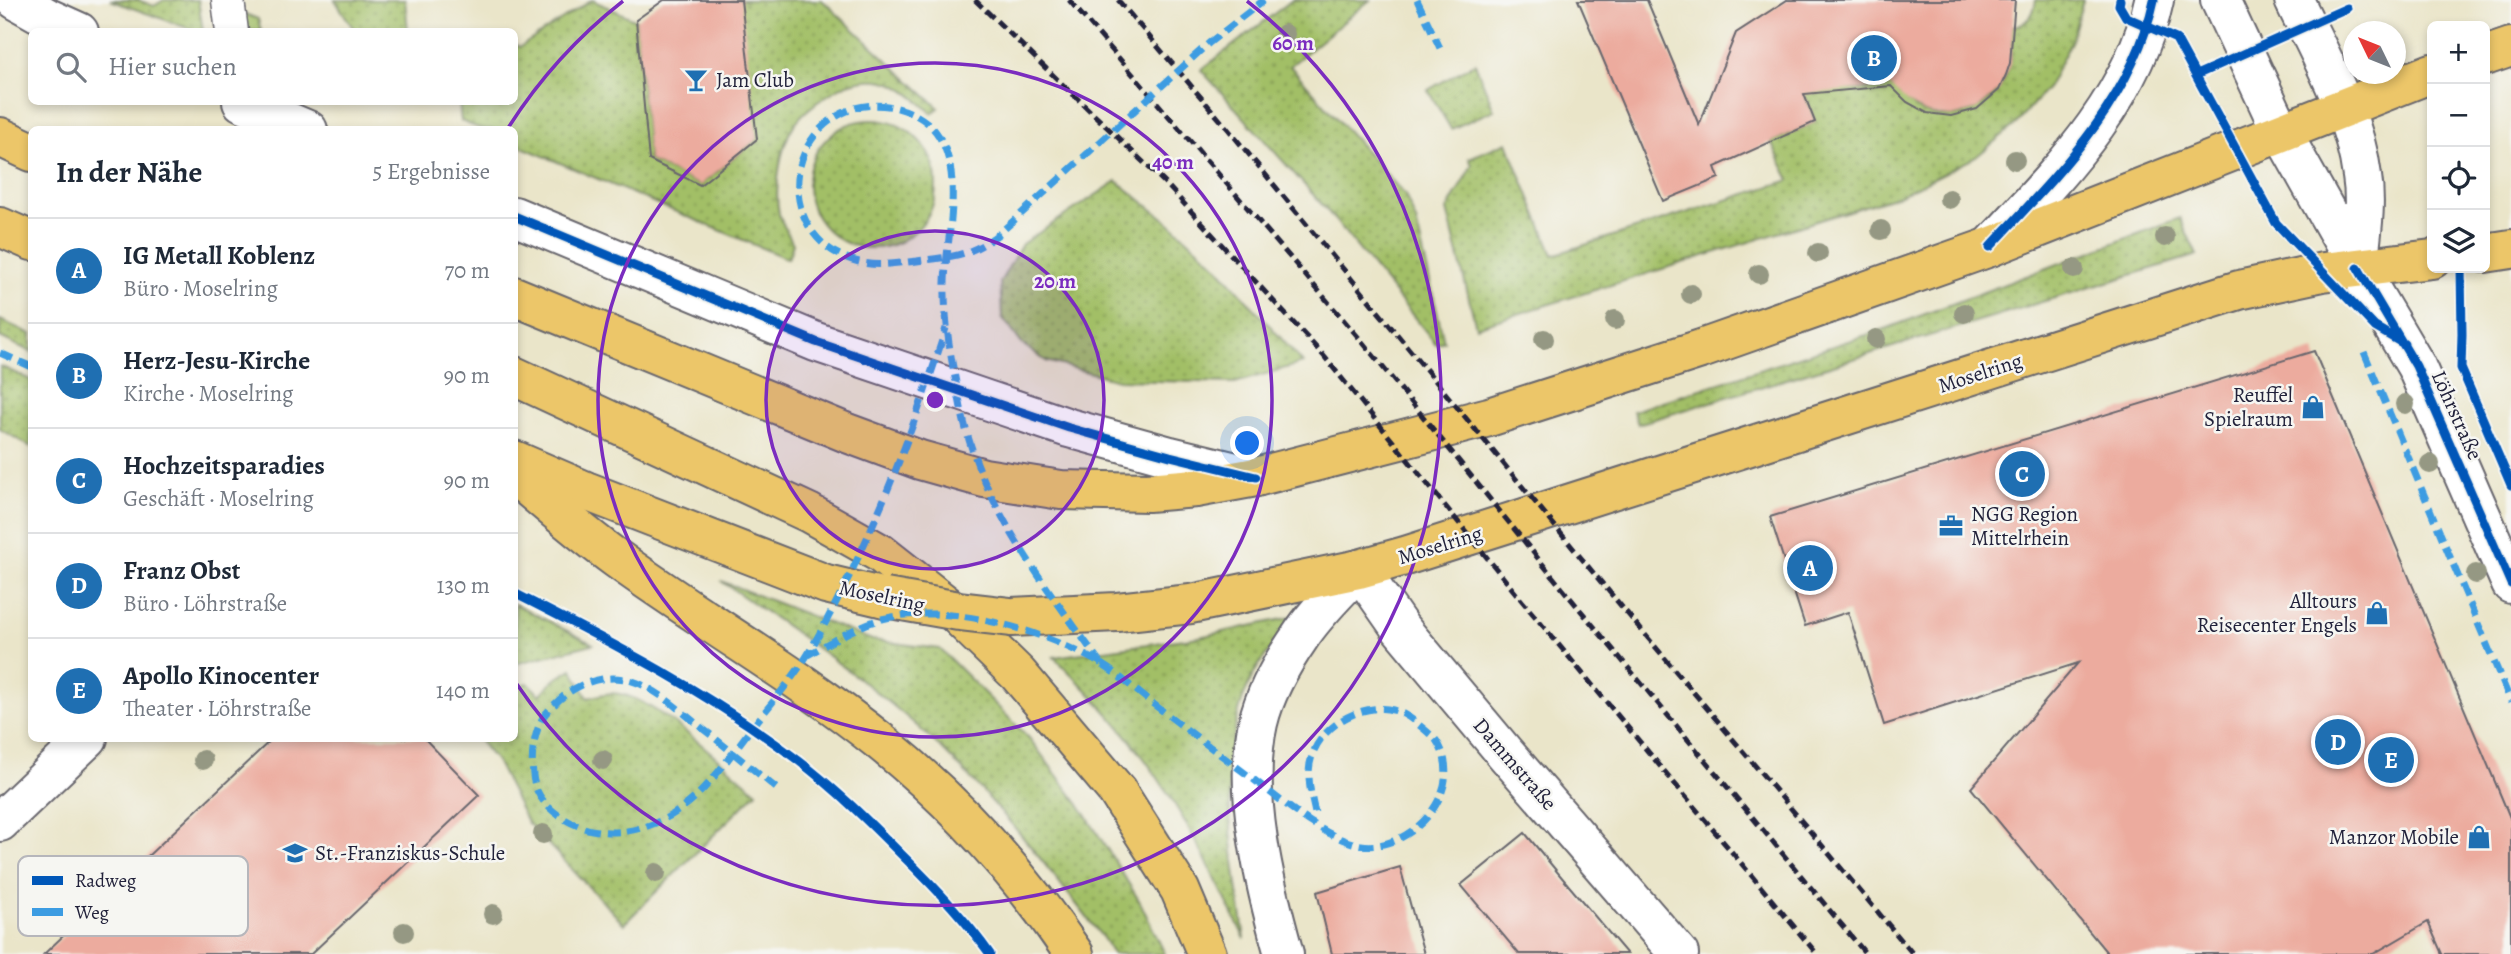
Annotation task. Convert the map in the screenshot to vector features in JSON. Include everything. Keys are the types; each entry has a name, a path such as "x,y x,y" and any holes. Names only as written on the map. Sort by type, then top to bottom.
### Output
{"main road":[{"path":"2490,54 2511,47"},
{"path":"518,298 847,433 920,460 984,478 1060,490 1148,492 1196,488 1256,477 1489,417 1701,349 1990,247 2427,75"},
{"path":"0,137 28,150"},
{"path":"0,227 28,239"},
{"path":"2490,252 2511,249"},
{"name":"Moselring","path":"518,462 586,491 826,584 885,598 1011,617 1117,612 1191,604 1359,569 2239,290 2323,272 2427,260"},
{"path":"518,378 809,513 880,553 951,609 1018,674 1116,791 1180,890 1208,954"},
{"path":"518,478 619,560 732,635 882,743 962,815 1027,890 1074,954"}],"street":[{"path":"16,0 70,28"},
{"path":"1990,247 2057,174 2109,107 2136,53 2154,0"},
{"name":"Löhrstraße","path":"2220,0 2281,131 2416,366 2511,584"},
{"path":"2294,0 2344,106 2363,178 2363,216 2358,268"},
{"path":"249,105 298,126"},
{"path":"518,218 816,342 1069,428 1256,477"},
{"path":"1284,954 1265,886 1257,832 1254,776 1258,723 1269,693 1300,635 1359,569"},
{"name":"Dammstraße","path":"1359,569 1401,629 1679,954"},
{"path":"0,822 84,742"}],"lane":[{"path":"228,0 232,28"}],"green space":[{"path":"110,0 138,0 154,6 164,0 198,0 203,28 188,28"},
{"path":"335,0 405,0 408,28 353,28"},
{"path":"592,0 636,20 649,160 700,185 757,139 732,0 822,0 939,108 932,113 898,87 871,80 842,87 803,114 785,144 778,181 779,214 793,244 788,259 518,145 518,126 474,126 461,121 459,105 518,105 518,46"},
{"path":"1292,0 1370,0 1290,66 1405,195 1416,221 1444,341 1436,344 1326,209 1201,70"},
{"path":"2036,0 2083,0 2071,42 2048,87 2016,124 1976,157 1900,195 1476,327 1447,210 1472,165 1469,158 1507,142 1553,255 1790,180 1771,142 1815,122 1801,87 1867,90 1889,78 1910,103 1931,115 1957,115 1982,105 1992,97 2006,76 2012,26 2022,24 2029,18"},
{"path":"240,12 258,19 260,28 243,28"},
{"path":"1475,63 1494,110 1451,129 1428,90"},
{"path":"872,120 897,125 917,139 931,159 936,184 931,209 917,229 897,243 872,248 847,243 827,229 813,209 808,184 813,159 827,139 847,125"},
{"path":"1117,181 1214,263 1303,363 1235,383 1118,380 1046,361 1022,344 1002,317 1000,282 1022,244"},
{"path":"2180,218 2197,255 1638,424 1633,411 1888,328"},
{"path":"0,320 28,333 28,351 0,337"},
{"path":"0,366 28,379 28,445 0,429"},
{"path":"721,581 872,640 940,649 1029,738 1083,810 1140,902 1165,954 1113,954 1027,842 945,752 865,683"},
{"path":"518,606 593,644 518,663"},
{"path":"1297,616 1267,653 1252,677 1240,707 1233,738 1230,772 1232,841 1245,939 1199,848 1161,782 1114,721 1054,657 1199,637"},
{"path":"572,669 588,698 620,694 652,708 691,736 757,792 624,924 527,822 496,761 480,742 518,742 518,686 528,683 540,695 554,680"}],"building":[{"name":"Jam Club","path":"664,0 741,0 757,139 700,185 649,160 636,20"},
{"path":"1578,0 1647,0 1699,125 1736,33 1787,0 2015,0 2010,63 2006,75 1999,90 1977,109 1951,116 1927,113 1907,102 1891,86 1804,94 1815,122 1715,167 1719,178 1663,201"},
{"path":"2314,351 2511,820 2511,954 2442,954 2428,922 2373,954 2108,954 1971,788 2078,663 1884,725 1848,612 1805,626 1770,517"},
{"path":"269,742 428,742 479,795 311,954 44,954 63,936 248,936 248,856 148,856"},
{"path":"1525,833 1627,954 1519,954 1461,885"},
{"path":"1400,867 1424,954 1332,954 1317,892"}],"railway":[{"path":"975,0 1166,184 1323,355 1523,602 1817,954"},
{"path":"1069,0 1360,339 1562,588 1866,954"},
{"path":"1118,0 1913,954"}],"marked path":[{"path":"1102,665 1018,543 999,511 970,444 953,366 946,310 945,274 946,267 948,251 951,216 952,180 944,147 936,132 920,117 899,108 877,105 855,108 829,121 811,140 801,163 798,187 802,212 814,233 833,251 859,262 881,264 942,258 952,256 961,254 970,251 1000,233 1209,43 1264,0"},
{"path":"1417,0 1440,48"},
{"path":"776,788 711,735 664,698 647,687 627,680 605,679 574,689 545,715 535,740 532,768 538,793 556,813 581,827 615,832 648,826 666,818 697,796 710,782 722,767 735,751 794,675 829,615 886,495 946,328"},
{"path":"2364,352 2511,702"},
{"path":"0,353 28,365"},
{"path":"806,656 862,626 882,619 909,615 966,617 1024,630 1052,640 1101,664 1304,818 1333,835 1361,845 1380,845 1399,839 1416,828 1430,814 1440,796 1445,778 1444,759 1436,740 1402,713 1381,708 1356,713 1333,726 1317,745 1310,764 1309,779 1316,818"}],"cycle path":[{"path":"2120,0 2119,5 2126,17 2176,39 2276,223 2375,327 2404,344"},
{"path":"1990,247 2066,164 2111,103 2144,36 2154,0"},
{"path":"2196,75 2347,8"},
{"path":"518,218 816,342 1069,428 1256,477"},
{"path":"2358,268 2416,366 2511,584"},
{"path":"2461,273 2461,368 2511,485"},
{"path":"518,595 624,650 696,692 799,761 852,806 925,878 990,954"}],"place":[{"name":"Herz-Jesu-Kirche","path":"1874,58"},
{"name":"Jam Club","path":"696,80"},
{"name":"Reuffel Spielraum","path":"2313,407"},
{"name":"Hochzeitsparadies","path":"2022,474"},
{"name":"NGG Region Mittelrhein","path":"1951,526"},
{"name":"IG Metall Koblenz","path":"1810,568"},
{"name":"Alltours Reisecenter Engels","path":"2377,613"},
{"name":"Franz Obst","path":"2338,742"},
{"name":"Apollo Kinocenter","path":"2391,760"},
{"name":"Manzor Mobile","path":"2479,837"},
{"name":"St.-Franziskus-Schule","path":"295,853"}]}
